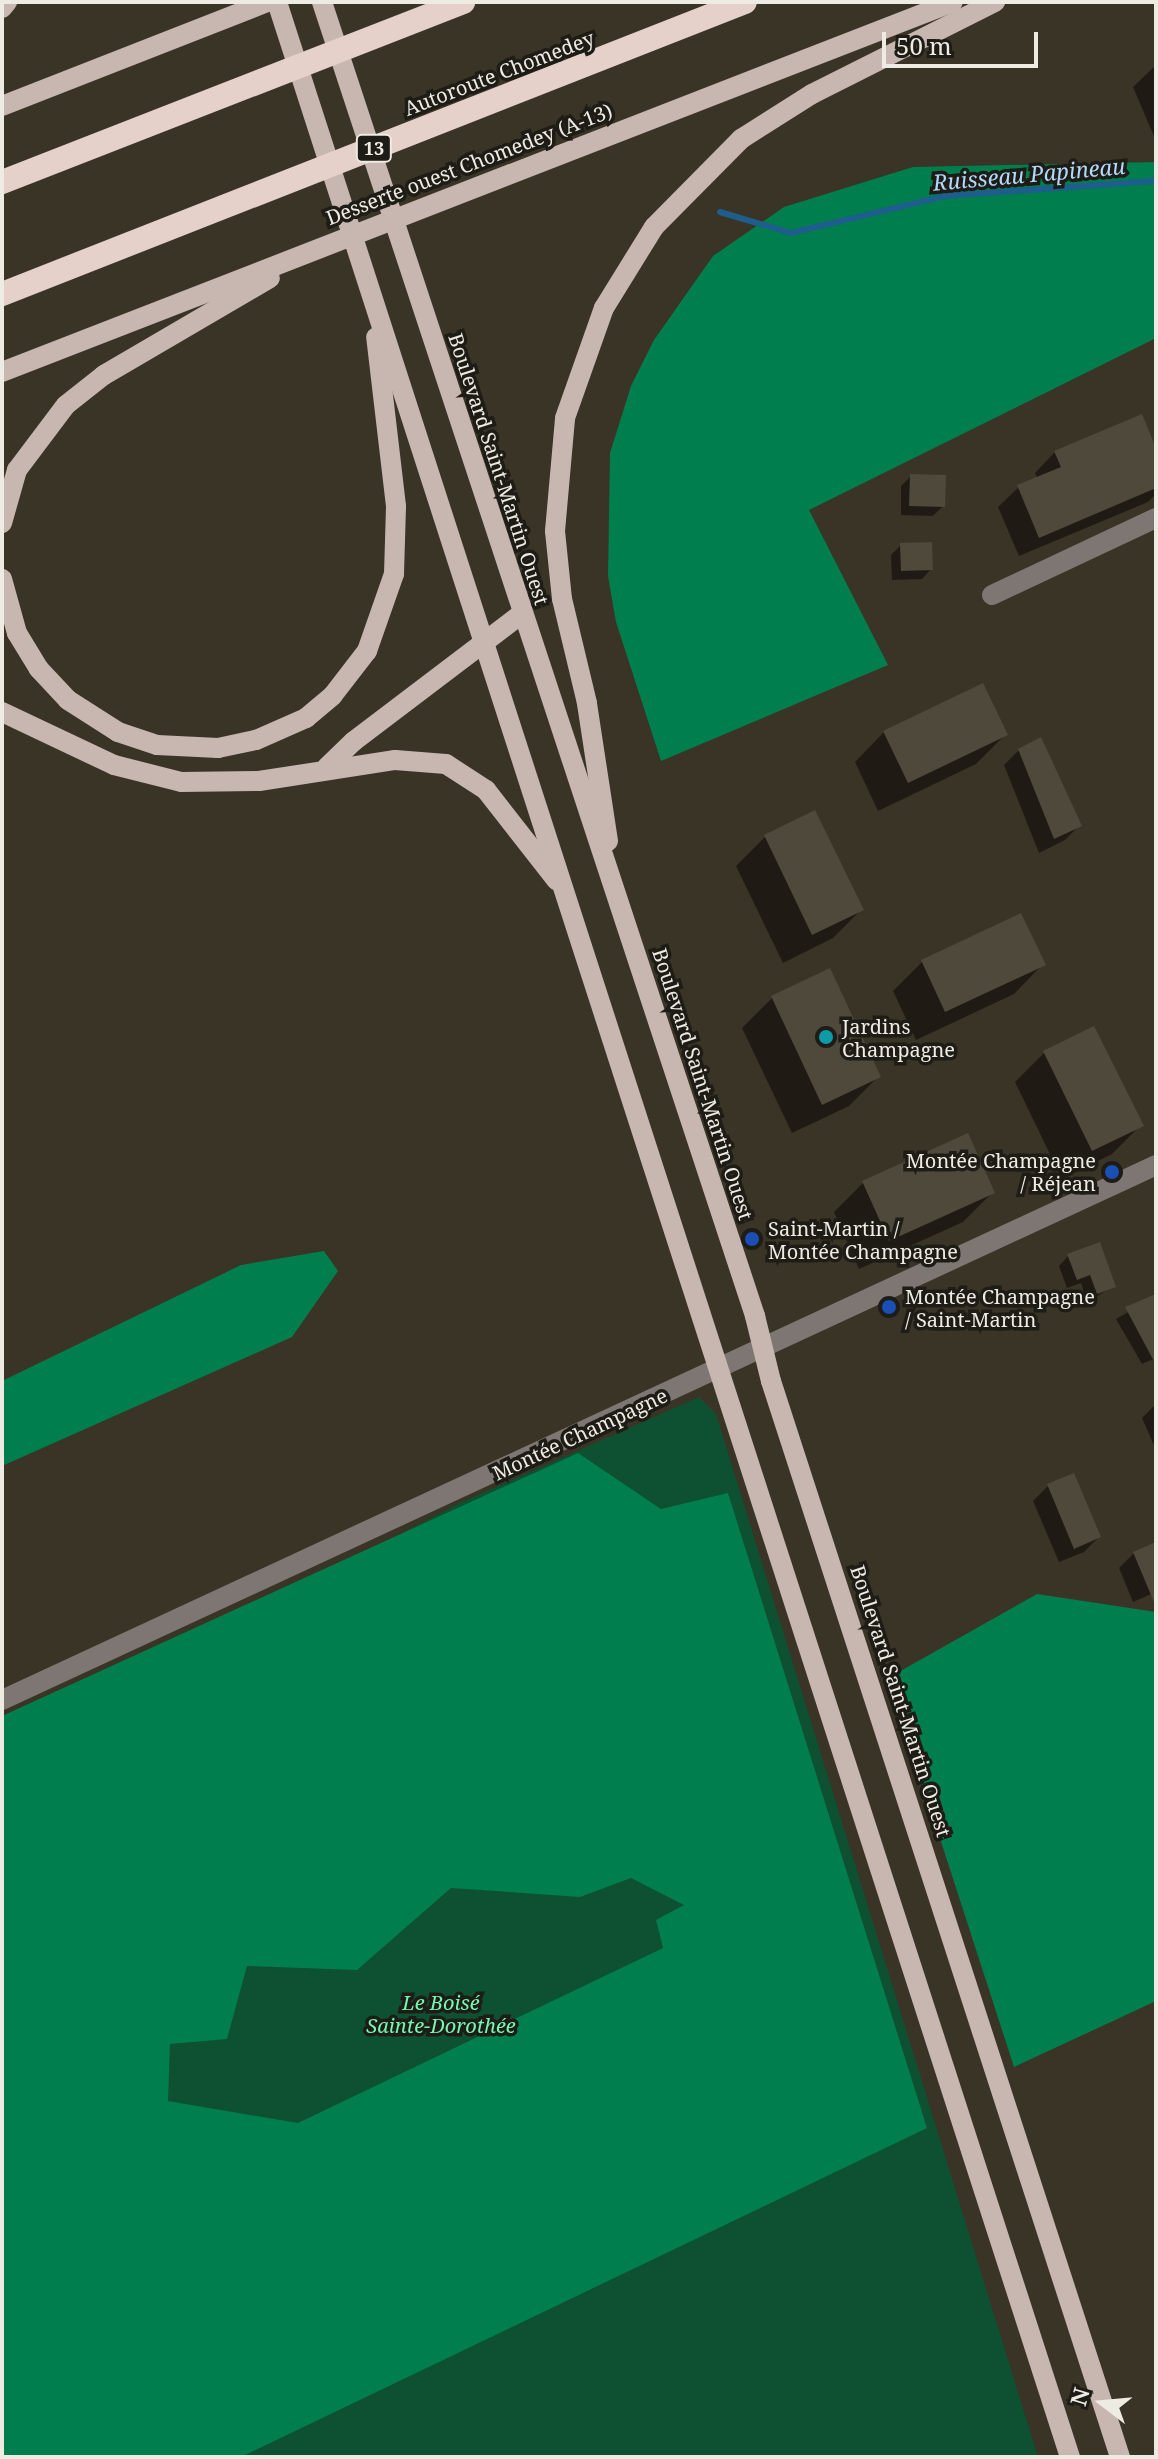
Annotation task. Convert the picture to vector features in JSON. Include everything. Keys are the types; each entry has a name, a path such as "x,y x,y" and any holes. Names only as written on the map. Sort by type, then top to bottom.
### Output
{"highway":[{"path":"2,182 463,2"},
{"name":"Autoroute Chomedey","path":"2,294 745,2"}],"main road":[{"path":"2,8 7,2"},
{"path":"2,106 267,2"},
{"path":"277,2 1070,2457"},
{"name":"Boulevard Saint-Martin Ouest","path":"322,2 520,615 616,897 763,1349 1120,2457"},
{"name":"Desserte ouest Chomedey (A-13)","path":"2,372 953,2"},
{"path":"616,897 587,703 558,579 555,531 565,418 595,328 654,227 726,151 812,94 995,2"},
{"path":"2,523 10,486 27,453 50,421 83,390 329,244"},
{"path":"2,579 17,633 39,669 68,700 118,732 157,745 218,748 266,737 306,718 340,687 367,651 394,574 396,506 371,293"},
{"path":"327,767 354,741 520,615"},
{"path":"2,712 102,760 168,780 236,783 327,767 408,759 457,769 486,790 564,891"}],"street":[{"path":"992,595 1156,518"},
{"name":"Montée Champagne","path":"2,1700 1156,1165"}],"green space":[{"path":"1156,162 1156,338 809,510 888,665 661,761 616,622 608,576 610,453 631,386 654,340 713,256 784,207 913,167"},
{"path":"324,1251 338,1271 292,1337 2,1466 2,1381 241,1265"},
{"name":"Le Boisé Sainte-Dorothée","path":"699,1397 716,1414 1038,2457 2,2457 2,1718 320,1576 460,1503"},
{"name":"Le Boisé Sainte-Dorothée","path":"578,1453 661,1509 728,1493 927,2128 241,2457 2,2457 2,1716","holes":["631,1878 684,1905 656,1920 663,1948 298,2123 168,2101 170,2044 227,2039 247,1966 357,1970 451,1888 580,1897"]},
{"path":"1037,1594 1156,1612 1156,2001 1014,2067 888,1678"}],"building":[{"path":"1142,414 1156,448 1156,488 1039,538 1017,485 1061,467 1054,451"},
{"path":"910,474 946,475 945,507 909,506"},
{"path":"932,542 933,570 901,571 900,543"},
{"path":"983,683 1008,735 908,783 883,731"},
{"path":"1041,737 1082,826 1054,839 1018,749"},
{"path":"815,810 864,910 812,935 764,835"},
{"path":"1021,913 1046,965 945,1012 921,960"},
{"name":"Jardins Champagne","path":"830,968 881,1077 822,1105 771,996"},
{"path":"1094,1026 1144,1126 1092,1151 1043,1051"},
{"path":"968,1133 995,1193 889,1241 862,1181"},
{"path":"1100,1242 1116,1287 1097,1294 1090,1275 1077,1280 1067,1254"},
{"path":"1156,1294 1156,1365 1125,1307"},
{"path":"1074,1473 1101,1537 1074,1549 1047,1484"},
{"path":"1156,1542 1156,1607 1133,1552"}],"waterway":[{"name":"Ruisseau Papineau","path":"720,212 791,233 945,196 1156,181"}],"place":[{"name":"Jardins Champagne","path":"826,1037"},
{"name":"Montée Champagne / Réjean","path":"1112,1172"},
{"name":"Saint-Martin / Montée Champagne","path":"752,1239"},
{"name":"Montée Champagne / Saint-Martin","path":"889,1307"}]}
